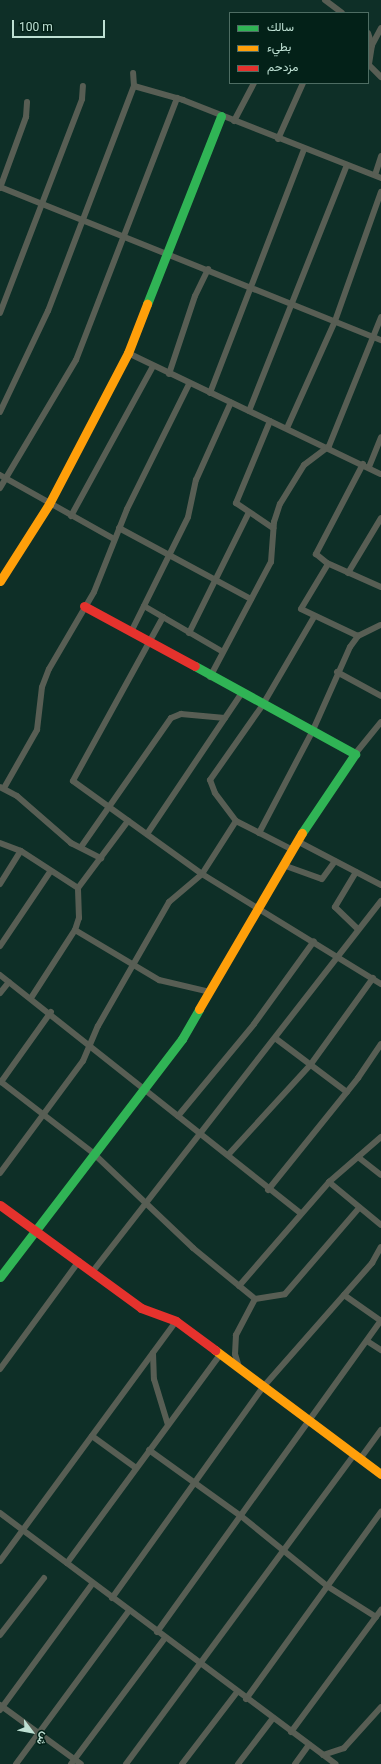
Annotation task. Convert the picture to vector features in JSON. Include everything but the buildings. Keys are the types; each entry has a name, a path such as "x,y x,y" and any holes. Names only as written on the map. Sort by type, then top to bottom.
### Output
{"street":[{"path":"324,0 341,12"},
{"path":"381,28 372,44 369,65 381,77"},
{"path":"369,36 372,44"},
{"path":"0,412 48,311 134,86 133,73"},
{"path":"234,121 253,84"},
{"path":"278,139 303,84"},
{"path":"0,313 82,100 83,86"},
{"path":"134,86 177,98 278,139 378,177 381,156"},
{"path":"0,488 7,479 76,360 177,98"},
{"path":"27,102 26,117 0,187 124,238 166,252 381,340"},
{"path":"0,581 49,504 128,353 166,252 221,116"},
{"path":"210,393 249,286 304,149"},
{"path":"249,411 348,165"},
{"path":"287,428 335,321 381,192"},
{"path":"169,374 195,296 208,269"},
{"path":"210,677 273,557 273,528 290,483 304,465 329,446 381,317"},
{"path":"128,353 189,384 329,446 381,474"},
{"path":"71,516 153,366"},
{"path":"102,858 62,837 2,787 37,730 42,687 62,642 98,583 119,528 189,384"},
{"path":"131,632 192,509 196,480 231,402"},
{"path":"270,421 236,500 237,506 273,528"},
{"path":"380,585 328,564 318,557 317,552 381,438"},
{"path":"0,475 49,504 114,539"},
{"path":"190,632 248,514"},
{"path":"348,573 381,518"},
{"path":"119,528 170,554 251,599"},
{"path":"328,564 301,607 314,617 358,636"},
{"path":"84,606 262,706 313,730 355,754"},
{"path":"144,606 223,652"},
{"path":"163,617 73,778 107,806 202,874 314,941 381,984"},
{"path":"291,849 236,821 214,793 210,780 262,706 314,617"},
{"path":"259,833 313,730 337,672 358,636 381,625"},
{"path":"337,672 381,696"},
{"path":"147,834 241,694"},
{"path":"81,848 107,806 170,718 181,714 225,718"},
{"path":"0,1277 142,1088 182,1039 291,849 355,754 379,730 381,722"},
{"path":"32,998 75,930 79,918 78,888 102,858 128,821"},
{"path":"0,1173 66,1088 169,902 202,874 236,821"},
{"path":"297,841 381,885"},
{"path":"0,843 21,851 50,872 78,888"},
{"path":"0,884 21,851"},
{"path":"283,865 322,879 335,860"},
{"path":"0,946 50,872"},
{"path":"356,872 335,905 358,929"},
{"path":"93,1271 145,1202 200,1134 381,901"},
{"path":"75,930 158,980 210,992"},
{"path":"178,1116 254,1024 314,941"},
{"path":"0,975 51,1012 142,1088 228,1155 268,1190 300,1213"},
{"path":"228,1155 311,1064 373,978"},
{"path":"0,993 9,982"},
{"path":"51,1012 0,1081 93,1153 145,1202 255,1299 285,1294 358,1209"},
{"path":"275,1038 347,1092"},
{"path":"268,1190 347,1092 381,1044"},
{"path":"239,1286 328,1182 381,1137"},
{"path":"358,1157 381,1175"},
{"path":"328,1182 358,1209 381,1225"},
{"path":"0,1205 93,1271 141,1308 176,1322 219,1356 264,1386 381,1474"},
{"path":"112,1598 264,1386 344,1295 381,1247"},
{"path":"0,1369 79,1261"},
{"path":"157,1632 311,1421 381,1321 344,1295"},
{"path":"242,1372 235,1354 236,1335 255,1299"},
{"path":"0,1561 24,1531 176,1322"},
{"path":"367,1341 381,1350"},
{"path":"153,1353 154,1379 168,1425"},
{"path":"67,1563 219,1356"},
{"path":"126,1764 284,1549 357,1457 381,1430"},
{"path":"92,1436 136,1468"},
{"path":"149,1450 241,1516 284,1549 327,1586 376,1617"},
{"path":"246,1699 381,1512"},
{"path":"0,1513 199,1664 335,1764"},
{"path":"0,1636 44,1578"},
{"path":"81,1764 73,1762 39,1733 1,1708 93,1583"},
{"path":"291,1732 381,1610"},
{"path":"16,1764 129,1611"},
{"path":"73,1762 165,1638"},
{"path":"182,1764 237,1692"},
{"path":"323,1755 344,1748 381,1707"},
{"path":"238,1764 273,1718"},
{"path":"295,1764 309,1745"}],"traffic: fast":[{"path":"147,304 221,116"},
{"path":"195,666 355,754 302,833"},
{"path":"0,1277 182,1039 199,1009"}],"traffic: slow":[{"path":"0,581 49,504 128,353 147,304"},
{"path":"199,1009 302,833"},
{"path":"215,1350 381,1474"}],"traffic: jam":[{"path":"84,606 195,666"},
{"path":"0,1205 141,1308 176,1321 215,1350"}]}
